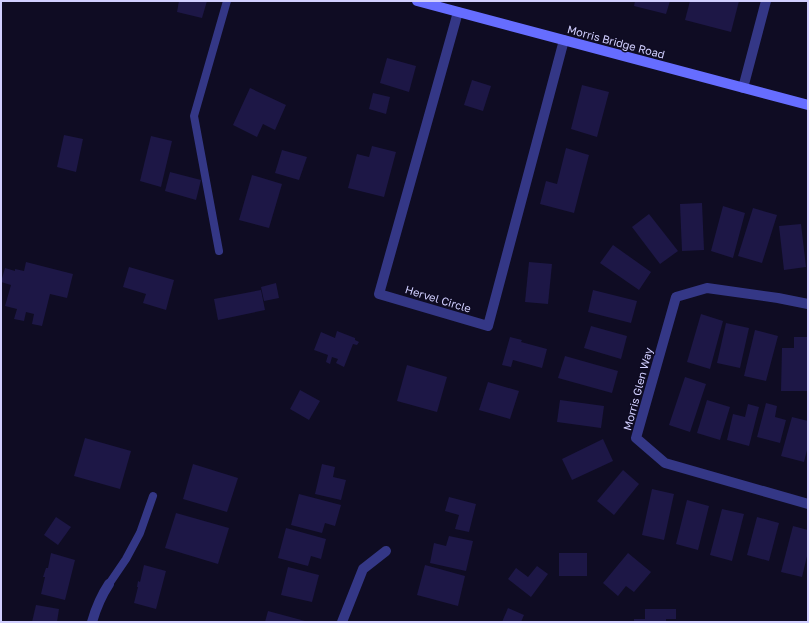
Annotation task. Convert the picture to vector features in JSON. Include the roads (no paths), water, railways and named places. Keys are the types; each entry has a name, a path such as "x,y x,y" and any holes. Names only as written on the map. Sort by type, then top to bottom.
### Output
{"street":[{"name":"Morris Bridge Road","path":"417,1 808,105"},
{"path":"743,88 766,1"},
{"name":"Hervel Circle","path":"458,12 379,294 488,326 564,40"},
{"name":"Morris Glen Way","path":"808,304 778,298 707,288 676,298 636,438 665,463 808,504"},
{"path":"342,622 363,569 386,551"},
{"path":"92,622 96,607 110,584"}],"lane":[{"path":"219,250 194,116 227,1"},
{"path":"110,584 140,533 153,496"}]}
